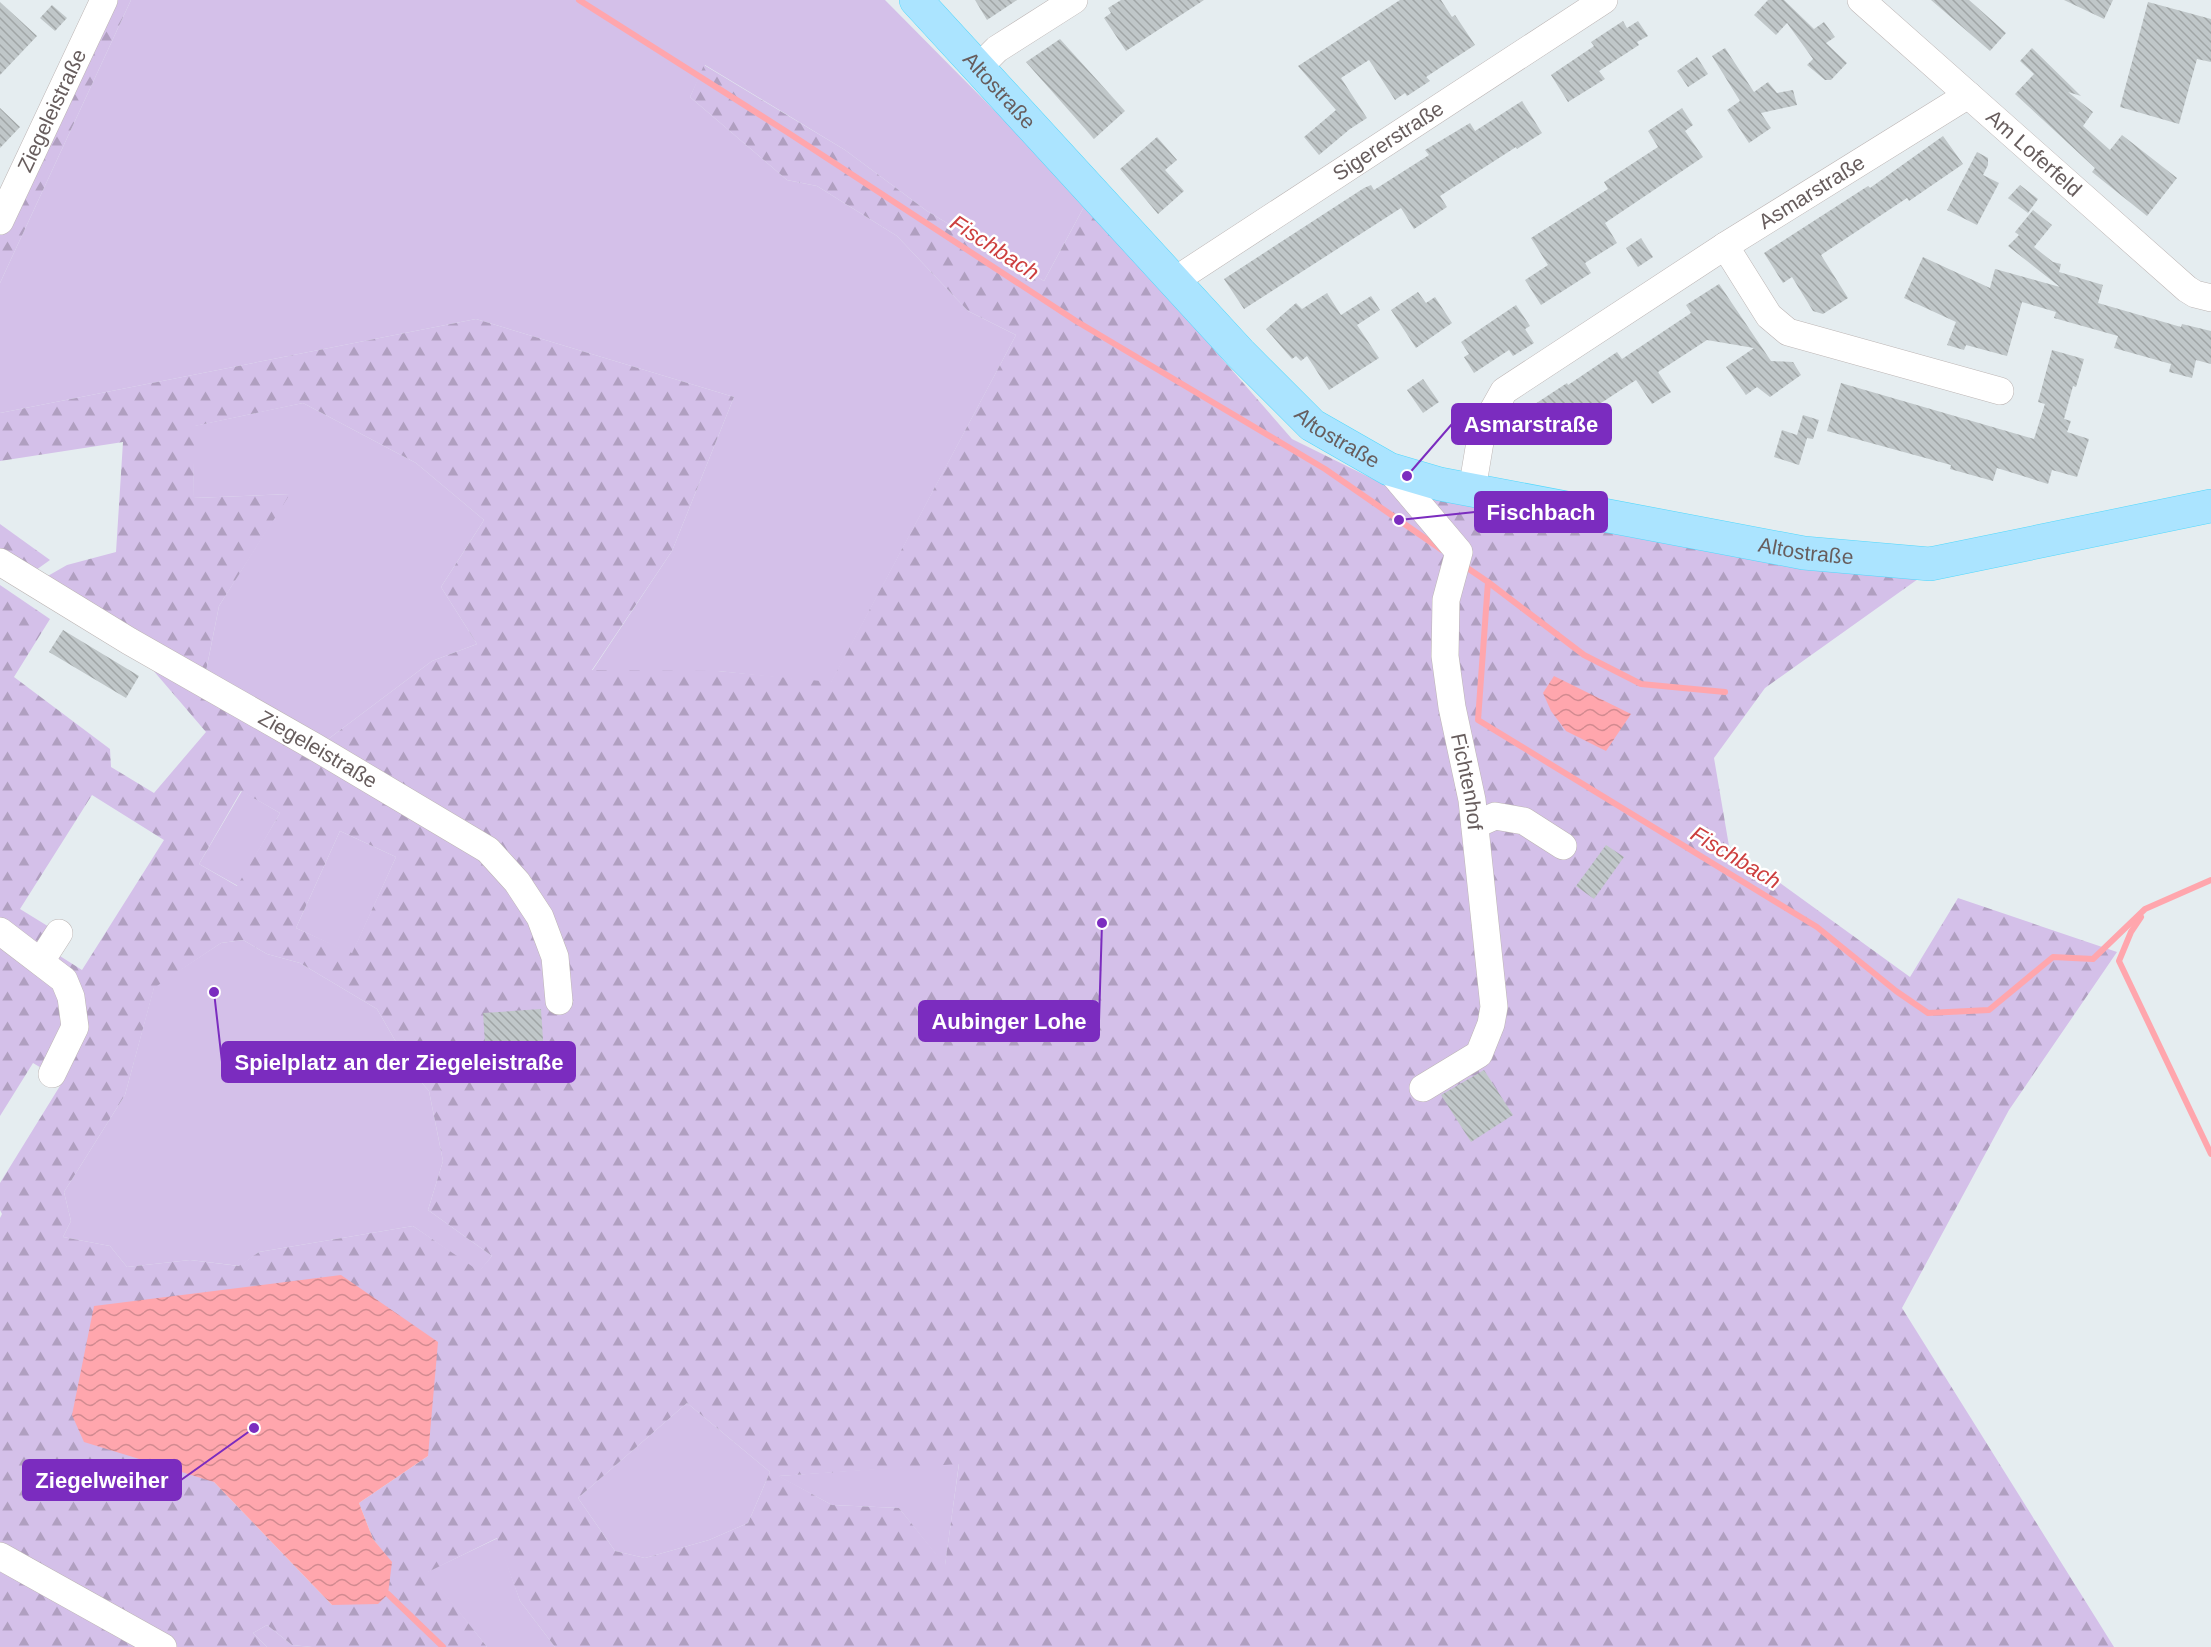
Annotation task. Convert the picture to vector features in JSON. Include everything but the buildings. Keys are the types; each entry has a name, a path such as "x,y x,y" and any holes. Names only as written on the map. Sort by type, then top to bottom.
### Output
{"main road":[{"name":"Altostraße","path":"916,0 980,67 1240,353 1312,425 1389,469 1440,484 1804,553 1930,564 2211,506"}],"street":[{"name":"Ziegeleistraße","path":"0,221 104,0"},
{"path":"980,67 997,49 1074,0"},
{"name":"Sigererstraße","path":"1174,281 1604,0"},
{"name":"Am Loferfeld","path":"1861,0 2187,289 2195,294 2211,298"},
{"name":"Asmarstraße","path":"1472,490 1482,430 1504,391 1725,246 1968,95"},
{"path":"1725,246 1769,316 1788,332 2000,391"},
{"name":"Fichtenhof","path":"1389,469 1456,563 1446,600 1445,656 1452,707 1472,800 1494,1006 1491,1024 1479,1054 1423,1088"},
{"name":"Ziegeleistraße","path":"0,562 129,641 315,747 488,850 517,882 540,917 555,957 559,1001"},
{"path":"1475,825 1495,816 1524,821 1563,846"},
{"path":"0,931 64,980 71,997 75,1028 62,1057 51,1074"},
{"path":"41,961 59,933"},
{"path":"9,1562 163,1647"}],"green space":[{"path":"110,0 131,0 0,283 0,233"},
{"path":"131,0 885,0 1086,203 1044,281 927,211 845,150 705,65 690,97 787,180 817,186 897,236 968,311 1016,335 831,683 718,671 592,671 672,551 734,397 476,319 0,413 0,283"},
{"path":"704,65 845,150 927,211 1044,281 1086,203 1292,439 1383,484 1918,579 1765,688 1714,758 1729,846 1910,977 1958,898 2117,952 2009,1110 1902,1308 2114,1647 555,1647 520,1601 497,1538 428,1572 487,1647 292,1645 267,1625 253,1633 267,1647 0,1647 0,1218 2,1214 0,1183 63,1081 33,1063 0,1116 0,585 50,619 14,677 110,749 111,767 154,793 206,732 146,662 39,581 67,565 116,552 123,442 0,461 0,413 476,319 734,397 672,551 592,670 718,671 831,682 1016,335 968,311 897,236 817,186 787,180 690,97","holes":["303,403 416,463 484,520 441,587 477,644 432,661 323,743 205,676 219,606 290,494 193,498 195,426","241,791 280,813 237,886 199,864","92,795 164,840 82,970 52,951 59,933 20,909","340,831 396,857 352,953 296,928","243,940 267,954 300,963 377,1009 415,1075 429,1091 443,1161 428,1210 492,1256 479,1271 413,1226 259,1252 239,1266 190,1260 127,1267 110,1246 63,1237 71,1221 64,1192 125,1095 154,988 221,943","687,1403 770,1472 748,1523 709,1540 645,1558 615,1551 578,1498","428,1456 359,1503 373,1539 392,1563 332,1605 214,1482","959,1464 945,1565 899,1508 832,1505 779,1476"]},
{"path":"303,403 416,463 484,520 441,587 477,644 432,661 323,743 205,676 219,606 289,494 193,498 194,426"},
{"path":"0,524 50,560 29,575 0,556"},
{"path":"242,791 280,813 238,886 199,864"},
{"path":"340,831 396,857 352,954 296,928"},
{"path":"243,940 267,954 300,963 377,1009 415,1075 429,1091 443,1161 428,1210 492,1256 479,1272 413,1226 259,1252 240,1266 190,1260 127,1267 110,1246 63,1237 71,1221 64,1192 125,1095 154,987 221,943"},
{"path":"687,1403 770,1472 748,1523 709,1540 645,1558 615,1551 578,1498"},
{"path":"959,1463 945,1566 899,1508 832,1505 778,1476"},
{"path":"498,1538 520,1601 555,1647 487,1647 427,1572"},
{"path":"267,1625 292,1645 312,1647 267,1647 253,1633"}],"water":[{"path":"1554,676 1631,714 1606,751 1566,731 1551,711 1543,693"},
{"path":"341,1275 438,1342 428,1456 359,1503 373,1539 392,1562 388,1594 378,1604 332,1605 214,1482 84,1442 72,1415 94,1306"}],"waterway":[{"name":"Fischbach","path":"579,0 787,132 1076,321 1325,469 1442,550"},
{"name":"Fischbach","path":"1463,565 1488,582 1478,720 1817,927 1896,991 1928,1013 1989,1010 2053,957 2093,959 2145,909 2211,880"},
{"path":"1488,582 1584,655 1641,684 1725,692"},
{"path":"2141,917 2131,932 2119,961 2211,1154"},
{"path":"388,1594 443,1647"}],"place":[{"name":"Asmarstraße","path":"1407,476"},
{"name":"Fischbach","path":"1399,520"},
{"name":"Aubinger Lohe","path":"1102,923"},
{"name":"Spielplatz an der Ziegeleistraße","path":"214,992"},
{"name":"Ziegelweiher","path":"254,1428"}]}
